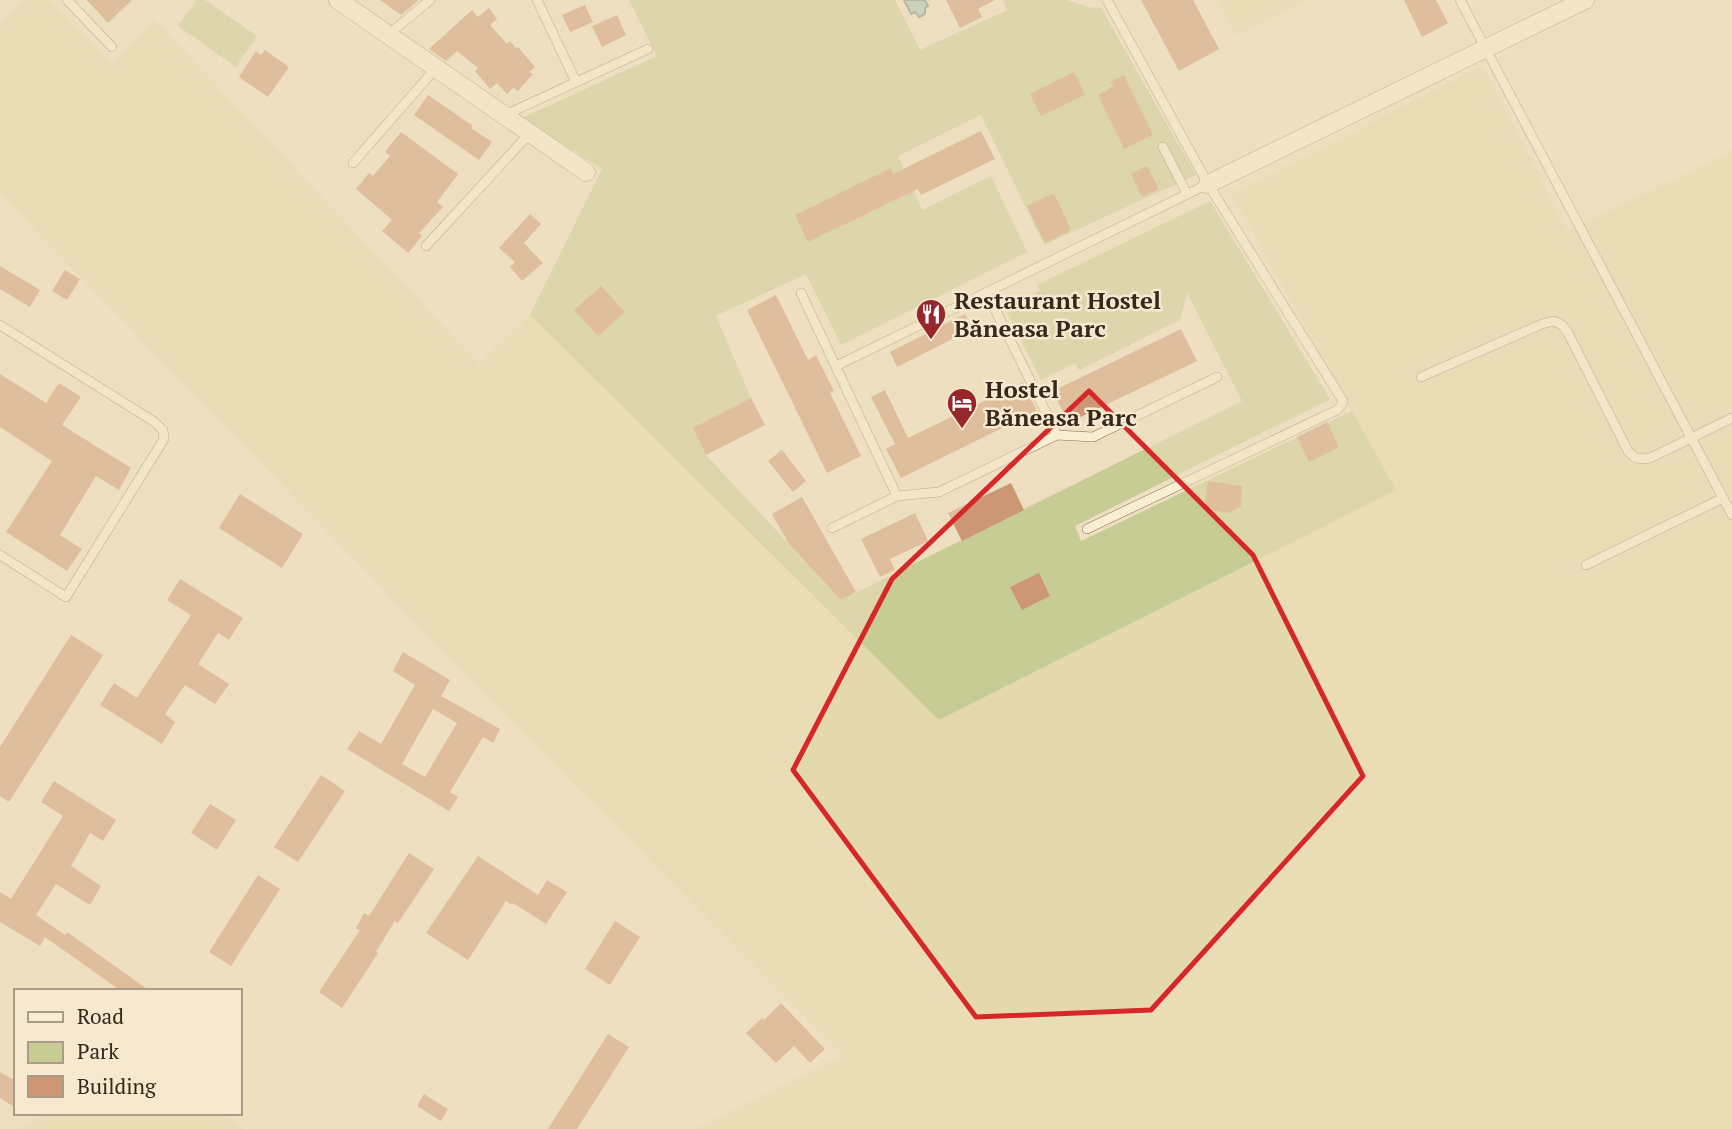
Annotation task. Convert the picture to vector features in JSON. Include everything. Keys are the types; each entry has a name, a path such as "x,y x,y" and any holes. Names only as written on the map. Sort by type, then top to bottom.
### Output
{"street":[{"path":"338,0 586,172"},
{"path":"1208,184 1585,0"}],"lane":[{"path":"67,0 112,47"},
{"path":"388,35 430,0"},
{"path":"537,0 576,82"},
{"path":"1087,530 1337,410 1342,404 1341,397 1208,184 1107,0"},
{"path":"1460,0 1732,515"},
{"path":"505,115 648,49"},
{"path":"353,163 436,68"},
{"path":"426,246 530,133"},
{"path":"1163,147 1187,194"},
{"path":"836,366 1208,184"},
{"path":"801,293 897,496"},
{"path":"987,293 1057,435"},
{"path":"1421,377 1554,321 1568,332 1628,452 1634,458 1650,458 1732,418"},
{"path":"0,325 153,421 163,430 164,439 66,597 0,555"},
{"path":"832,528 897,496 939,492 1057,435 1093,437 1217,377"},
{"path":"1586,565 1723,498"}],"highlighted area":[{"path":"1089,391 1253,555 1363,776 1151,1010 976,1017 793,770 892,579"}],"shaded area":[{"path":"24,0 50,0 113,65 154,19 479,364 530,315 939,720 1395,490 1231,193 1482,66 1568,231 1732,150 1732,1129 695,1129 843,1055 502,712 0,194 0,26"},
{"path":"1218,0 1310,0 1235,36"},
{"path":"44,1115 227,1115 242,1129 18,1129"}],"green space":[{"path":"196,0 205,0 257,36 236,67 178,26"},
{"path":"629,0 895,0 920,50 1007,10 1003,0 1067,0 1087,7 1101,8 1196,175 1044,245 981,115 898,156 922,210 991,176 1027,252 841,345 806,274 716,316 751,398 693,428 706,455 841,600 1242,401 1187,293 1180,320 1079,370 1075,363 1041,380 1005,308 1040,291 1037,285 1210,201 1330,399 1075,526 1081,541 1352,411 1396,490 939,720 530,315 602,169 522,118 657,56"}],"water":[{"path":"904,0 925,0 928,6 925,8 925,14 919,17 915,12 911,14"}],"building":[{"path":"87,0 132,0 108,23"},
{"path":"380,0 419,0 401,15"},
{"path":"946,0 995,0 978,9 982,17 960,28"},
{"path":"1141,0 1193,0 1219,49 1179,71"},
{"path":"1404,0 1436,0 1448,23 1422,37"},
{"path":"585,5 593,22 570,32 562,15"},
{"path":"489,8 497,19 490,25 507,44 510,41 518,47 535,67 529,72 533,74 518,91 513,88 507,94 497,83 490,89 475,71 478,68 457,51 446,61 429,49 472,10 478,17"},
{"path":"617,15 626,35 602,47 592,26"},
{"path":"265,50 289,67 268,97 239,77 256,51 261,55"},
{"path":"1074,72 1085,95 1041,116 1030,94"},
{"path":"1124,75 1153,135 1124,149 1098,95 1113,87 1110,82"},
{"path":"428,95 492,142 479,160 414,115"},
{"path":"981,131 995,159 921,195 918,189 808,242 795,215 891,168 893,174"},
{"path":"401,132 458,174 437,202 443,207 419,233 422,236 408,253 382,231 392,220 356,189 369,173 373,176 390,156 385,152"},
{"path":"1147,166 1159,189 1142,197 1131,174"},
{"path":"1054,193 1071,230 1045,243 1027,206"},
{"path":"530,214 541,224 524,243 543,263 522,281 510,267 515,262 499,248"},
{"path":"0,266 40,290 30,307 0,289"},
{"path":"65,270 80,279 67,300 52,291"},
{"path":"601,286 625,312 598,336 574,310"},
{"path":"776,295 808,360 816,355 834,391 830,393 861,456 827,473 747,310"},
{"name":"Restaurant Hostel Băneasa Parc","path":"965,314 972,329 897,367 890,352"},
{"path":"1181,329 1197,361 1068,423 1053,391"},
{"path":"0,374 46,403 59,383 81,397 62,425 131,468 119,490 96,476 60,535 82,549 67,571 6,532 52,461 0,427"},
{"name":"Hostel Băneasa Parc","path":"1023,382 1037,411 901,478 886,449 895,444 871,397 885,390 908,438"},
{"path":"751,398 765,425 706,455 693,428"},
{"path":"1327,422 1339,447 1309,462 1297,437"},
{"path":"782,450 806,481 793,492 768,461"},
{"path":"1208,481 1242,486 1241,506 1228,513 1204,509"},
{"path":"1011,483 1024,510 962,541 948,513"},
{"path":"240,494 303,534 282,568 219,528"},
{"path":"802,497 856,592 841,600 789,544 772,514"},
{"path":"915,513 928,541 890,559 895,570 880,577 861,539"},
{"path":"1039,573 1050,596 1022,610 1010,587"},
{"path":"180,579 243,618 229,640 218,633 198,664 229,684 215,704 185,685 165,714 175,722 162,744 100,705 114,683 137,698 191,615 167,600"},
{"path":"71,635 103,655 9,802 0,796 0,747"},
{"path":"403,652 450,680 441,696 500,729 493,743 483,737 450,792 458,797 449,811 347,749 359,731 381,744 415,685 393,671","holes":["433,709 457,723 425,777 402,764"]},
{"path":"321,775 345,791 298,862 274,847"},
{"path":"54,781 116,820 103,841 90,833 71,866 101,886 90,905 56,884 36,915 65,935 67,932 147,989 118,989 45,937 40,946 0,922 0,892 11,899 63,816 41,802"},
{"path":"210,804 236,820 217,850 191,833"},
{"path":"409,853 434,869 398,923 395,921 376,952 378,953 342,1008 319,992 360,930 356,928 364,913 369,916"},
{"path":"478,856 538,895 547,880 567,892 546,924 506,901 468,960 426,933"},
{"path":"258,875 280,889 231,966 209,952"},
{"path":"615,921 640,937 610,985 585,969"},
{"path":"781,1003 825,1049 810,1063 794,1046 776,1063 746,1033"},
{"path":"608,1034 629,1047 577,1129 548,1129"},
{"path":"0,1072 14,1080 14,1107 0,1098"},
{"path":"424,1094 448,1109 441,1121 417,1106"}],"place":[{"name":"Restaurant Hostel Băneasa Parc","path":"931,341"},
{"name":"Hostel Băneasa Parc","path":"962,430"}]}
